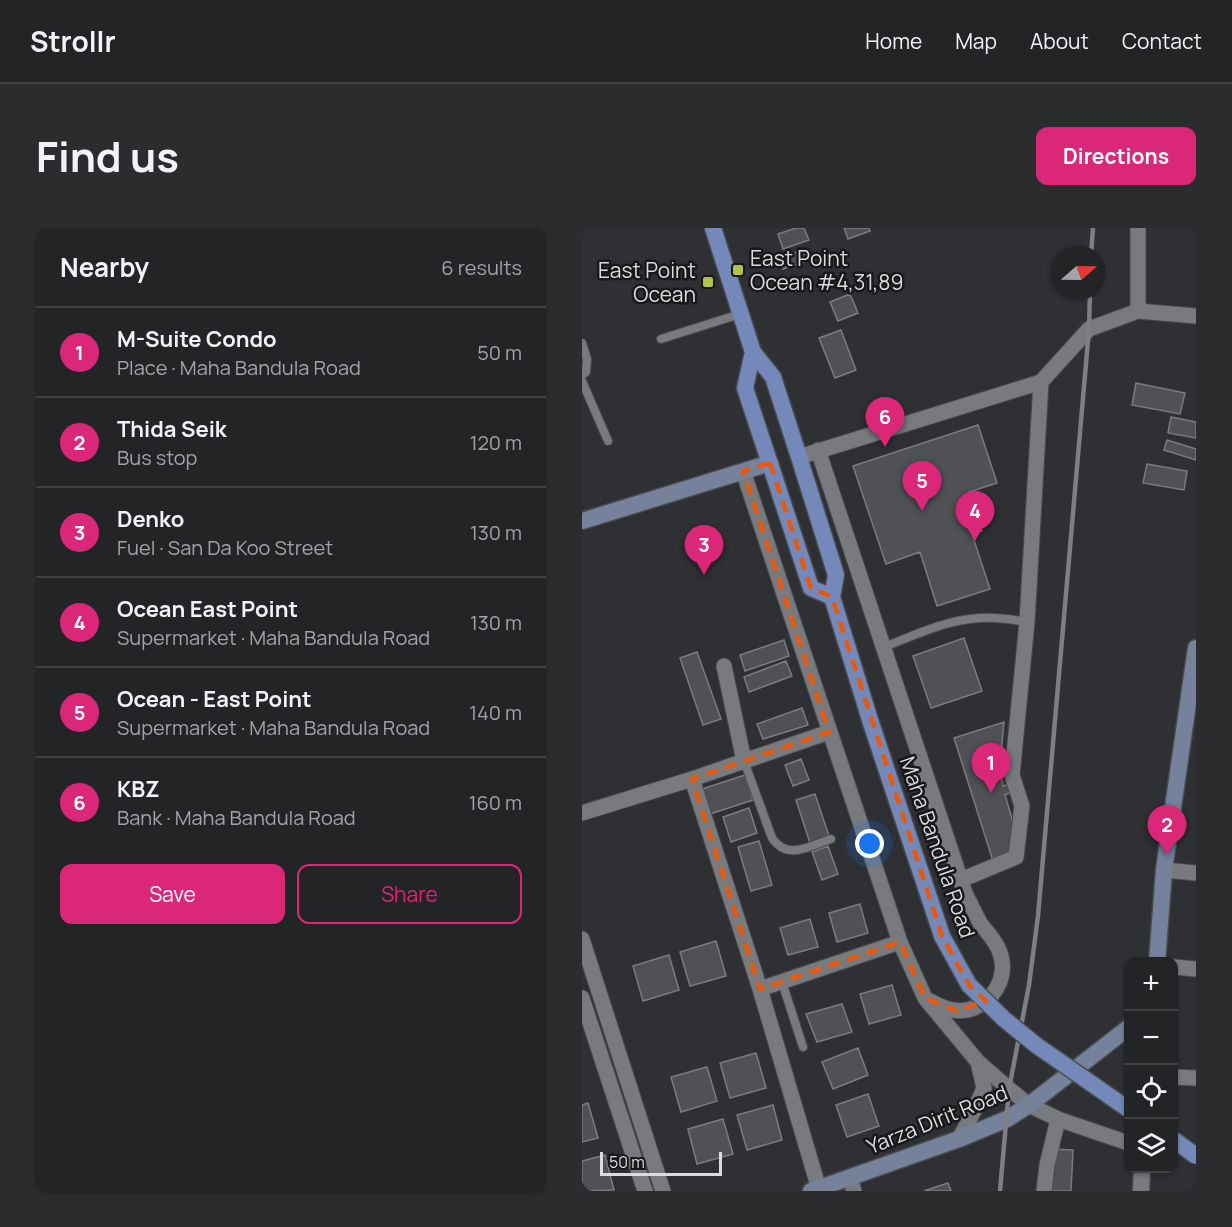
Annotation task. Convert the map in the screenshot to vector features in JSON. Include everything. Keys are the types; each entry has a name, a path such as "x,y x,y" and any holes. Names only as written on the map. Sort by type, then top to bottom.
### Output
{"main road":[{"name":"Maha Bandula Road","path":"712,228 753,352 773,377 799,457 836,575 832,597 942,936 969,985 1004,1019 1036,1045 1124,1105"},
{"path":"753,352 745,388 811,588 832,597"},
{"path":"582,521 770,463"},
{"path":"1156,957 1164,870 1194,681 1196,648"},
{"name":"Yarza Dirit Road","path":"815,1190 852,1184 1007,1119 1029,1105 1124,1031"},
{"path":"1178,1143 1196,1156"}],"street":[{"path":"1138,228 1138,311"},
{"path":"799,457 1041,382 1089,329 1138,311 1196,316"},
{"path":"961,880 1016,857 1022,806 1011,775 1027,622 1041,382"},
{"path":"818,450 965,893 999,950 1003,974 995,992 987,1001 974,1008 957,1011 941,1008 925,998"},
{"path":"742,471 900,942 925,998 978,1062 1029,1105 1058,1119 1124,1142"},
{"path":"724,666 744,761"},
{"path":"582,813 692,779 829,732"},
{"path":"692,779 760,989 815,1190"},
{"path":"1164,870 1196,873"},
{"path":"760,989 900,942"},
{"path":"583,944 663,1191"},
{"path":"1178,967 1196,969"},
{"path":"582,998 645,1191"},
{"path":"593,1032 609,1025"},
{"path":"959,1139 984,1088 978,1062"},
{"path":"1178,1077 1196,1078"},
{"path":"1044,1191 1047,1165 1058,1119"},
{"path":"1178,1147 1196,1148"},
{"path":"1141,1191 1142,1173"}],"lane":[{"path":"661,339 740,314"},
{"path":"582,343 587,358 586,372 582,375"},
{"path":"582,381 608,441"},
{"path":"884,647 961,620 1001,618 1027,622"},
{"path":"744,761 772,837 779,848 790,852 831,838"},
{"path":"782,982 803,1047"}],"highlighted area":[{"path":"770,463 811,588 832,597 942,936 969,985 986,1001 957,1011 925,998 900,942 760,989 692,779 829,732 743,471"}],"building":[{"path":"804,228 809,240 783,249 778,234"},
{"path":"844,228 869,228 870,231 848,239"},
{"path":"807,249 810,260 783,269 780,257"},
{"path":"850,294 858,313 838,321 830,302"},
{"path":"841,330 856,370 835,378 819,338"},
{"path":"1136,383 1185,393 1180,414 1132,405"},
{"path":"1171,417 1196,422 1196,438 1168,433"},
{"path":"978,425 997,483 969,492 982,531 972,534 990,589 937,606 920,552 886,564 853,466"},
{"path":"1167,440 1196,449 1196,460 1164,450"},
{"path":"1147,464 1187,471 1184,490 1143,483"},
{"path":"964,638 982,691 931,708 913,656"},
{"path":"784,640 789,656 745,671 740,655"},
{"path":"697,652 721,719 703,725 680,658"},
{"path":"786,661 792,676 749,692 744,677"},
{"path":"802,708 808,725 763,739 757,724"},
{"path":"1004,722 1000,765 1003,786 1013,783 1014,791 1005,795 1013,822 1011,853 993,861 954,738"},
{"path":"801,759 809,780 793,786 785,765"},
{"path":"745,775 753,800 707,815 699,790"},
{"path":"815,794 829,836 810,843 796,800"},
{"path":"749,808 757,833 731,842 723,817"},
{"path":"759,841 772,885 751,891 738,847"},
{"path":"828,846 838,874 822,880 812,852"},
{"path":"860,904 868,933 837,942 829,913"},
{"path":"810,919 818,947 788,955 780,928"},
{"path":"716,941 726,976 690,986 680,952"},
{"path":"669,955 679,990 643,1001 633,966"},
{"path":"892,985 901,1015 869,1024 860,994"},
{"path":"842,1004 852,1032 817,1042 806,1014"},
{"path":"858,1048 868,1075 833,1089 822,1062"},
{"path":"756,1053 766,1088 730,1098 720,1063"},
{"path":"707,1067 717,1101 681,1112 671,1077"},
{"path":"868,1094 879,1126 847,1137 836,1105"},
{"path":"588,1103 598,1138 582,1142 582,1105"},
{"path":"773,1105 782,1140 747,1150 737,1115"},
{"path":"723,1119 733,1154 697,1164 688,1129"},
{"path":"1052,1149 1073,1150 1071,1191 1050,1191"},
{"path":"605,1155 614,1190 582,1191 582,1161"},
{"path":"948,1183 951,1191 924,1191"}],"railway":[{"path":"1092,246 1093,228"},
{"path":"1000,1191 1009,1089 1029,985 1038,916 1090,300"}],"place":[{"name":"East Point Ocean #4,31,89","path":"738,270"},
{"name":"East Point Ocean","path":"708,282"},
{"name":"KBZ","path":"885,447"},
{"name":"Ocean - East Point","path":"922,511"},
{"name":"Ocean East Point","path":"975,541"},
{"name":"Denko","path":"704,575"},
{"name":"M-Suite Condo","path":"991,793"},
{"name":"Thida Seik","path":"1167,855"}]}
